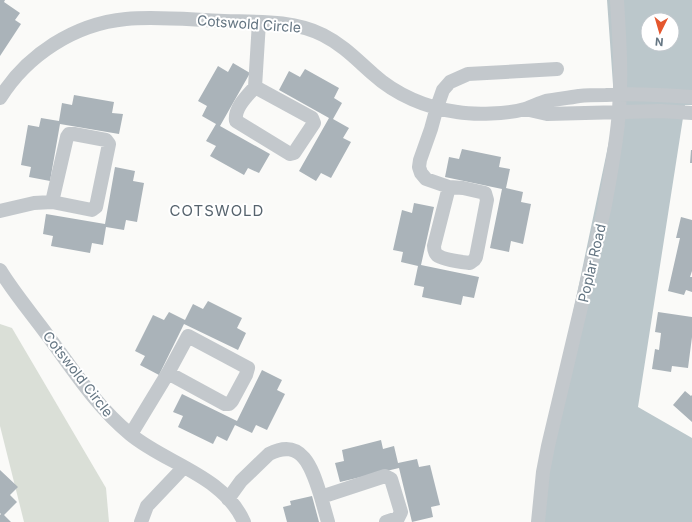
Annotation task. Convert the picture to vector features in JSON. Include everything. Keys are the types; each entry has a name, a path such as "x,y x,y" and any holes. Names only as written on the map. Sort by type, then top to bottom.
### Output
{"street":[{"name":"Poplar Road","path":"538,522 543,472 548,446 604,210 619,112 620,94 617,0"},
{"name":"Cotswold Circle","path":"0,98 15,77 39,54 60,40 87,28 111,21 137,18 258,22 295,25 323,34 348,50 373,75 388,86 416,102 468,114 511,112 525,109 545,101 580,96 620,94 692,97"},
{"path":"255,86 312,118 314,123 294,153 290,154 236,121 235,115 244,99 255,86 258,22"},
{"path":"449,187 434,251 442,258 470,263 476,257 488,200 487,196 485,193 463,188 449,187 426,179 421,173 419,167 436,107 443,90 450,82 468,74 557,69"},
{"name":"Cotswold Circle","path":"525,109 547,114 661,111 692,113"},
{"path":"0,211 34,203 52,202 92,210 96,207 109,144 106,140 74,134 70,134 67,137 52,202"},
{"name":"Cotswold Circle","path":"0,270 102,408 147,446 210,483 228,499 244,522"},
{"path":"131,434 168,373 188,336 248,368 246,375 229,404 225,404 168,373"},
{"path":"228,499 241,480 269,454 274,451 285,449 295,451 304,457 310,464 328,522"},
{"path":"141,522 147,506 184,467"},
{"path":"321,496 385,476 391,479 401,512 398,518 386,522"}],"shaded area":[{"path":"607,0 692,0 692,105 685,105 638,407 692,438 692,522 537,522 536,489 615,113"},
{"path":"0,324 12,328 106,488 109,522 24,522 0,426"}],"building":[{"path":"0,0 5,0 4,2 20,13 15,20 21,24 0,56"},
{"path":"233,63 250,73 220,126 270,154 259,173 248,168 244,175 210,156 216,146 206,141 216,124 202,116 207,106 198,101 218,66 228,72"},
{"path":"305,69 339,88 334,98 342,103 333,119 349,128 343,138 351,142 331,178 321,173 316,181 299,171 329,118 279,90 289,71 300,77"},
{"path":"74,95 114,102 112,113 123,114 119,134 60,124 50,181 29,177 31,167 21,165 28,125 39,127 41,118 59,121 62,103 72,105"},
{"path":"462,149 501,157 499,167 510,169 506,188 523,192 521,202 531,204 523,244 511,241 509,252 490,248 502,189 445,177 449,157 459,159"},
{"path":"691,150 692,163 690,163"},
{"path":"115,167 135,171 133,181 144,183 137,222 126,220 124,230 106,227 103,245 92,243 90,253 51,246 53,236 43,234 46,214 105,224"},
{"path":"414,203 434,207 421,265 479,277 474,298 463,296 461,305 422,297 424,287 414,285 418,266 401,262 403,252 393,250 402,210 412,213"},
{"path":"681,217 692,220 692,271 690,277 692,277 692,292 686,290 684,295 668,291 680,238 676,238"},
{"path":"208,301 242,318 237,328 246,333 238,350 184,324 159,375 140,365 145,356 135,351 153,315 164,320 169,312 185,320 193,304 203,309"},
{"path":"658,312 692,317 692,337 688,368 672,366 671,372 652,369 655,349 659,350 661,333 655,332"},
{"path":"262,370 282,380 277,390 285,394 267,430 256,425 252,433 235,425 227,441 217,436 213,444 178,427 183,416 173,412 182,394 237,421"},
{"path":"685,391 691,396 692,395 692,422 673,405"},
{"path":"381,440 383,449 394,446 398,463 417,459 419,467 430,465 440,505 431,507 433,517 412,522 399,468 340,482 335,463 344,461 342,450"},
{"path":"0,470 18,487 10,495 17,502 4,515 11,522 0,522"},
{"path":"312,496 319,522 287,522 283,507 291,505 290,501"}],"district":[{"name":"COTSWOLD","path":"217,211"}]}
